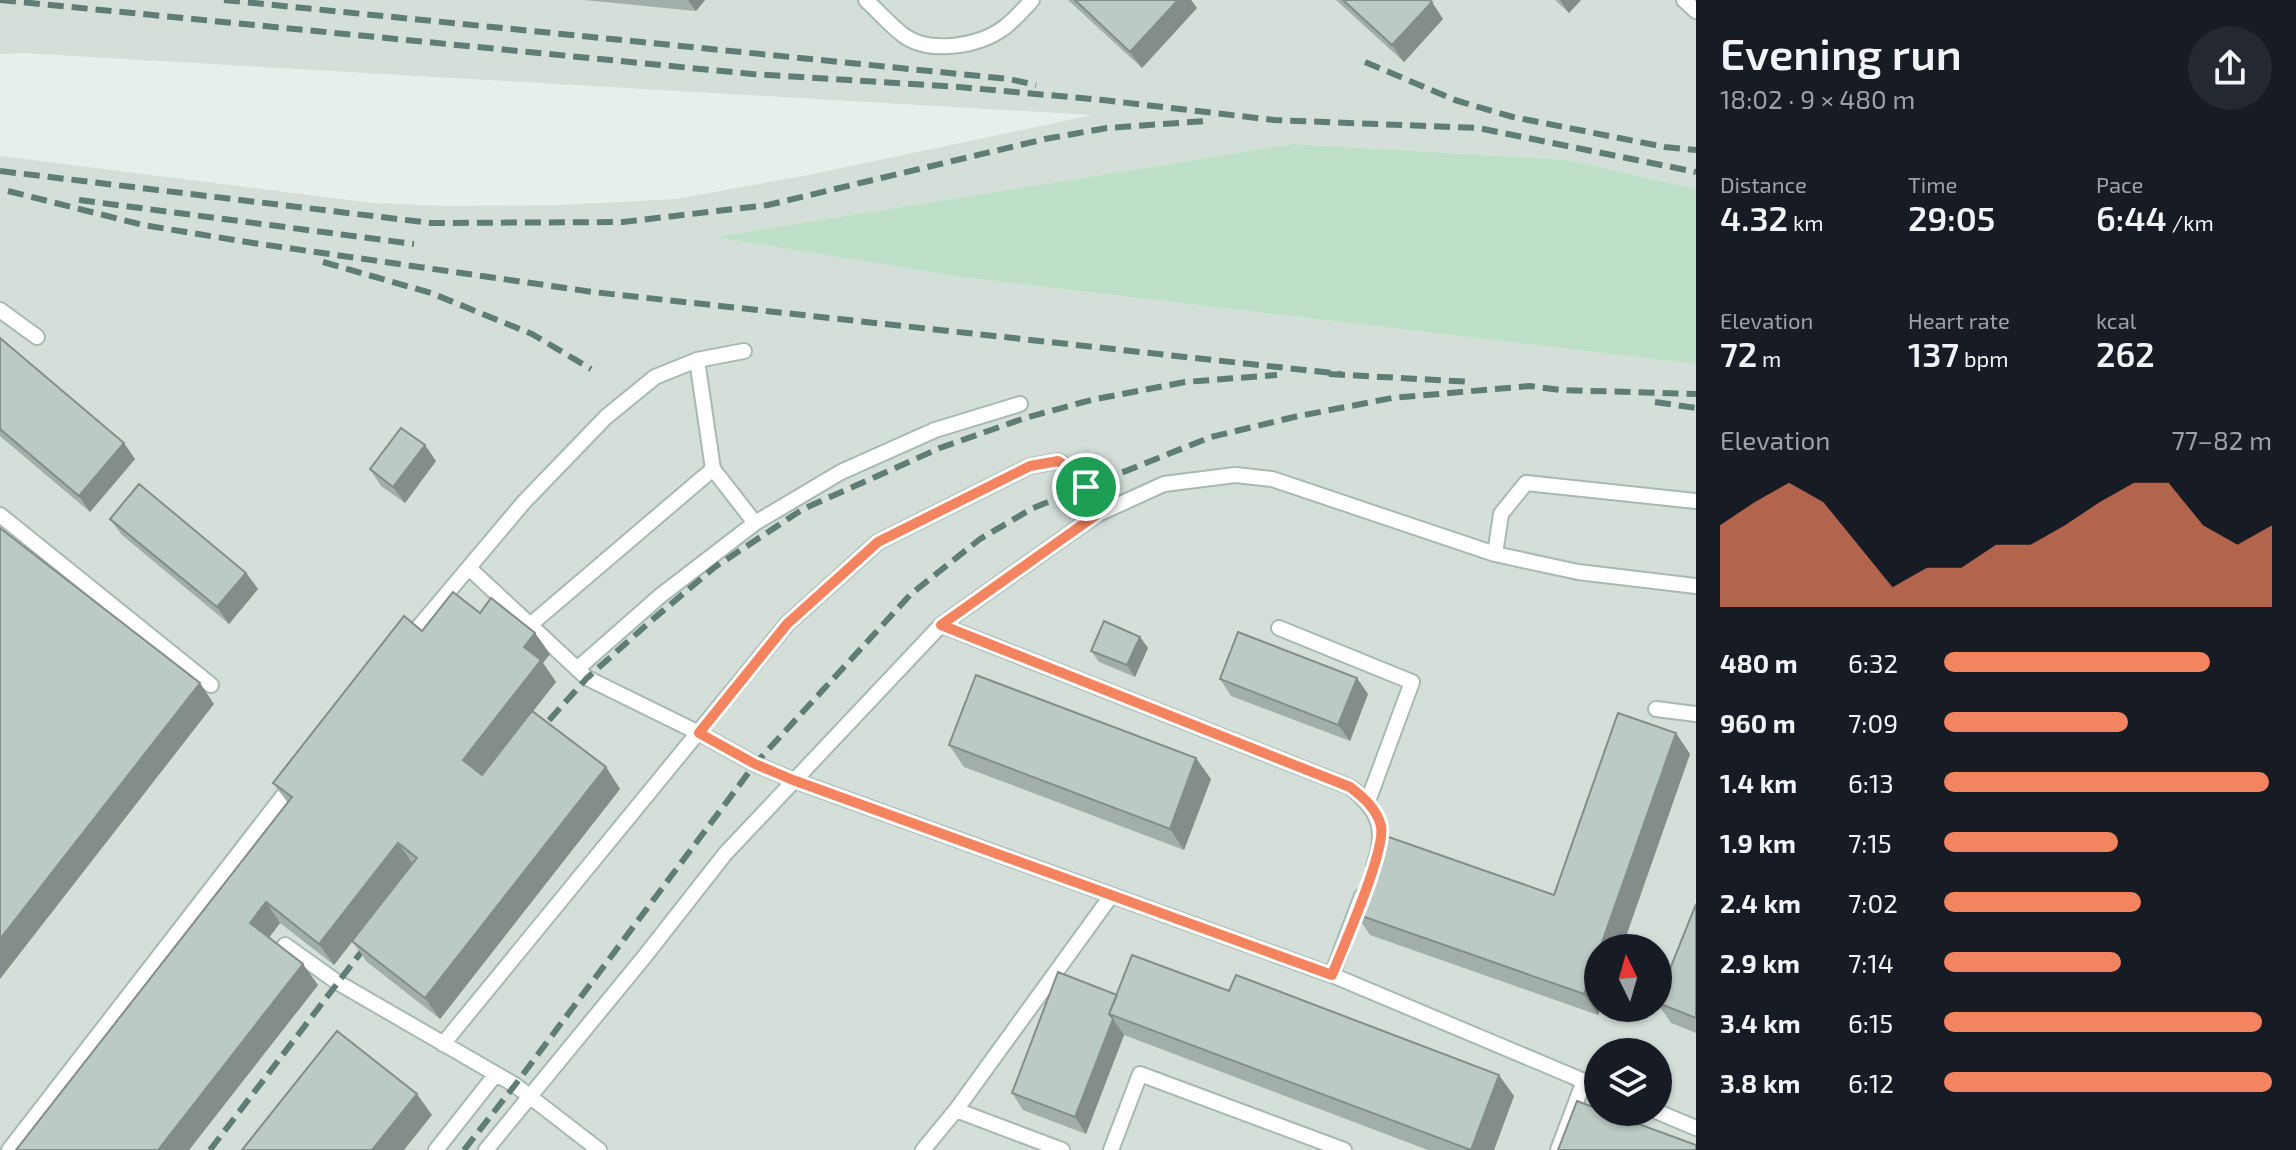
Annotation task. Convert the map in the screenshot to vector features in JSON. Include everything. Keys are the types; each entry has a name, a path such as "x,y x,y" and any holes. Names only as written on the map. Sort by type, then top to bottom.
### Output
{"lane":[{"path":"866,0 905,36 924,45 945,46 988,37 1005,27 1032,0"},
{"path":"1684,0 1696,11"},
{"path":"0,310 37,337"},
{"path":"393,657 524,502 606,417 655,377 697,360 744,351"},
{"path":"697,360 713,469 755,523"},
{"path":"577,669 660,596 755,523 841,472 921,436 1020,404"},
{"path":"443,1044 787,624 878,542 1030,466 1058,461 1076,472 1086,487 1096,515"},
{"path":"530,625 713,469"},
{"path":"486,1150 725,854 941,625 1096,515 1164,484 1235,475 1272,479 1495,554 1578,572 1696,586"},
{"path":"1495,554 1501,514 1526,483 1696,501"},
{"path":"0,515 211,685"},
{"path":"469,568 587,678 755,764 1332,975 1584,1081"},
{"path":"941,625 1350,787 1368,801 1381,826 1379,853 1332,975"},
{"path":"1279,628 1412,682 1368,801"},
{"path":"1656,709 1696,714"},
{"path":"9,1150 298,776"},
{"path":"923,1150 956,1110 1111,896"},
{"path":"285,945 337,982 530,1096 599,1150"},
{"path":"436,1150 496,1074"},
{"path":"1111,1150 1140,1074 1344,1150"},
{"path":"1558,1150 1584,1098"},
{"path":"956,1110 1062,1150"},
{"path":"1672,1118 1696,1128"}],"shaded area":[{"path":"0,0 1696,0 1696,189 1568,160 1294,144 719,237 961,277 1696,364 1696,1150 0,1150 0,156 372,203 564,205 676,199 808,175 1093,115 0,54"}],"green space":[{"path":"1294,144 1568,160 1696,189 1696,364 961,277 716,237"}],"building":[{"path":"1075,0 1178,0 1130,52"},
{"path":"1343,0 1429,0 1432,2 1392,45"},
{"path":"0,338 124,443 79,496 0,429"},
{"path":"401,428 425,445 393,487 370,469"},
{"path":"139,484 246,573 217,607 110,519"},
{"path":"0,528 200,683 0,939"},
{"path":"453,592 480,613 491,598 535,633 524,647 541,660 463,760 482,775 532,711 606,767 425,998 352,941 417,858 398,843 319,944 266,902 250,923 303,964 158,1150 16,1150 292,797 273,783 404,616 422,631"},
{"path":"1104,621 1140,637 1127,665 1091,651"},
{"path":"1238,632 1357,678 1338,725 1220,679"},
{"path":"976,675 1196,758 1170,829 949,745"},
{"path":"1618,713 1676,733 1605,934 1584,934 1584,994 1356,914 1383,835 1554,895"},
{"path":"1696,904 1696,1018 1672,1009 1672,964"},
{"path":"1132,955 1229,991 1236,975 1499,1075 1471,1150 1109,1014"},
{"path":"1058,972 1117,995 1109,1014 1113,1019 1075,1117 1012,1093"},
{"path":"337,1031 417,1094 372,1150 242,1150"},
{"path":"1577,1101 1584,1104 1584,1126 1644,1126 1696,1145 1696,1150 1558,1150"}],"railway":[{"path":"0,0 752,74 1103,100 1274,120 1478,128 1696,172"},
{"path":"224,0 1009,79 1036,85"},
{"path":"1365,62 1455,100 1513,117 1665,147 1696,150"},
{"path":"0,171 431,223 623,222 768,205 1045,139 1107,128 1206,121"},
{"path":"8,191 143,225 593,292 1341,374"},
{"path":"79,200 414,244"},
{"path":"323,262 431,293 532,334 591,369"},
{"path":"1329,374 1472,382"},
{"path":"533,738 587,678 652,620 715,567 803,509 940,448 1025,418 1091,400 1185,382 1277,375"},
{"path":"464,1150 755,764 911,594 980,539 1033,508 1211,437 1294,417 1392,398 1530,386 1560,390 1696,394"},
{"path":"1655,402 1696,408"},
{"path":"210,1150 375,934"}],"route":[{"path":"1058,461 1076,472 1086,487 1096,515 941,625 1350,787 1368,801 1381,826 1379,853 1332,975 793,780 755,764 699,733 787,624 878,542 1030,466 1058,461"}]}
